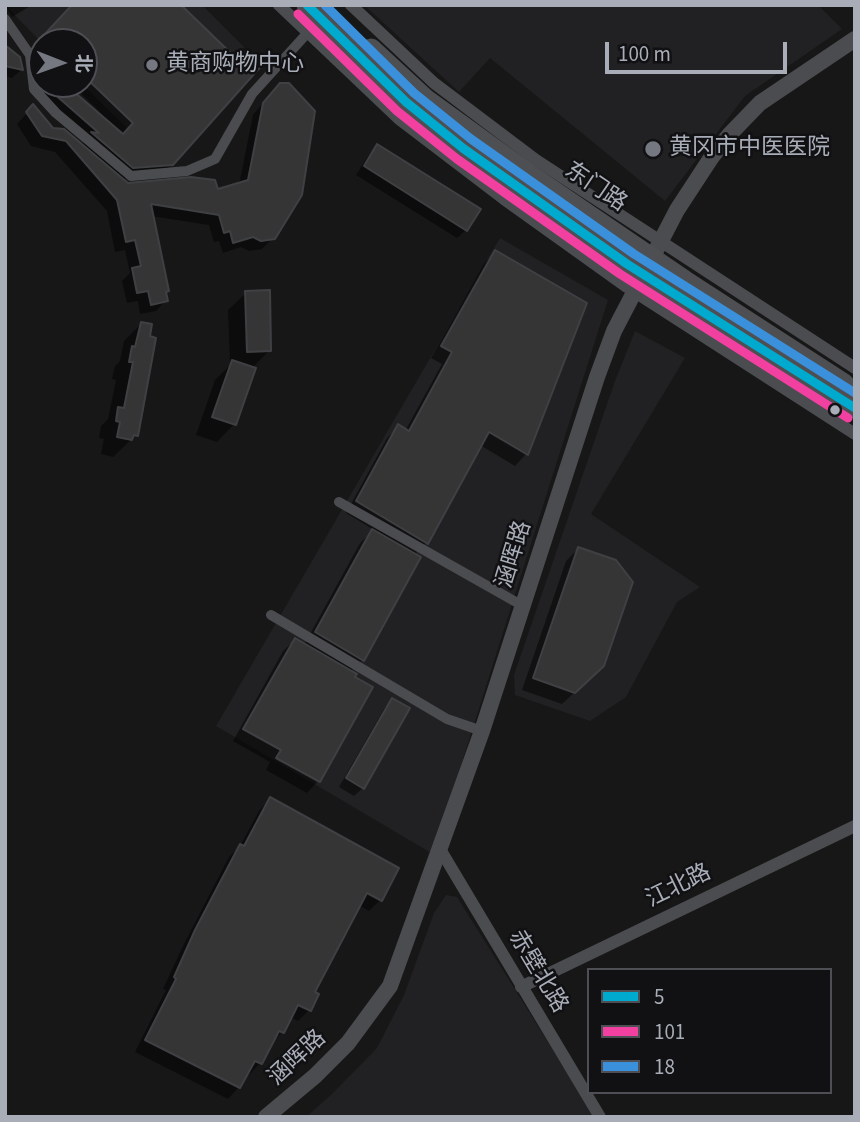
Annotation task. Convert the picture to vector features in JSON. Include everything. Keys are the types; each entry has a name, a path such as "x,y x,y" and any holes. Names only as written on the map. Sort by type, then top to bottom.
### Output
{"main road":[{"name":"东门路","path":"315,15 406,102 464,149 647,266 855,408"},
{"name":"东门路","path":"647,266 855,390"}],"street":[{"path":"5,19 30,55 34,89 56,113 131,176 187,171 215,159 252,94 315,15 279,5"},
{"path":"351,5 434,83 536,160 647,266 855,434"},
{"name":"涵晖路","path":"266,1117 315,1076 348,1043 390,986 482,731 597,377 614,331 647,266 711,158 744,119 760,103 855,39"},
{"path":"647,266 855,368"},
{"path":"339,502 523,606"},
{"path":"271,615 447,719 482,731"},
{"name":"江北路","path":"521,986 855,826"},
{"name":"赤壁北路","path":"440,849 600,1117"}],"shaded area":[{"name":"黄商购物中心","path":"5,5 202,5 244,47 154,144 142,143 96,98 98,28 28,29"},
{"name":"黄冈市中医医院","path":"364,5 818,5 842,29 745,96 665,201 490,58 459,92"},
{"path":"500,238 608,300 433,854 216,726"},
{"path":"635,331 685,358 591,514 700,587 677,602 626,697 590,721 515,695 514,675 615,381"},
{"path":"446,895 457,897 595,1117 306,1117 377,1048 404,995 434,913"}],"building":[{"name":"黄商购物中心","path":"72,5 181,5 238,60 247,50 263,64 173,165 133,168 91,132 99,133 59,98 81,98 123,134 133,123 98,89 98,28 50,28"},
{"path":"5,45 20,57 23,70 5,66"},
{"path":"280,83 289,83 315,111 302,195 275,239 261,241 253,237 233,243 230,231 224,233 219,215 151,204 169,291 166,292 168,301 151,305 148,291 137,293 132,268 141,266 135,240 126,242 117,200 66,141 42,136 26,112 33,104 53,128 64,129 128,183 191,177 215,180 218,189 248,180 263,103"},
{"path":"377,144 481,209 467,231 364,166"},
{"path":"495,250 587,303 528,455 489,432 428,544 356,501 398,424 409,431 452,352 441,346"},
{"path":"270,290 271,351 247,352 245,291"},
{"path":"141,322 152,324 150,336 156,338 138,436 134,435 132,440 117,437 120,422 116,421 118,407 124,408 133,362 129,362 132,346 135,347"},
{"path":"232,360 256,368 236,425 212,417"},
{"path":"372,529 421,557 364,661 315,632"},
{"path":"578,547 616,560 633,582 604,666 575,693 533,678"},
{"path":"295,638 357,674 355,677 373,687 320,782 276,758 281,750 243,729"},
{"path":"392,698 410,708 364,789 346,778"},
{"path":"270,797 399,868 382,901 367,893 315,992 319,994 311,1011 298,1005 284,1033 279,1031 262,1064 255,1061 240,1088 145,1040 176,979 174,977 195,930 240,844 244,846"}],"transit line":[{"name":"5","path":"307,5 406,102 464,149 627,264 855,408"},
{"name":"18","path":"325,5 414,93 471,139 634,254 855,393"},
{"name":"101","path":"298,14 397,111 457,159 620,274 848,418"}],"place":[{"name":"黄商购物中心","path":"152,65"},
{"name":"黄冈市中医医院","path":"653,149"}]}
